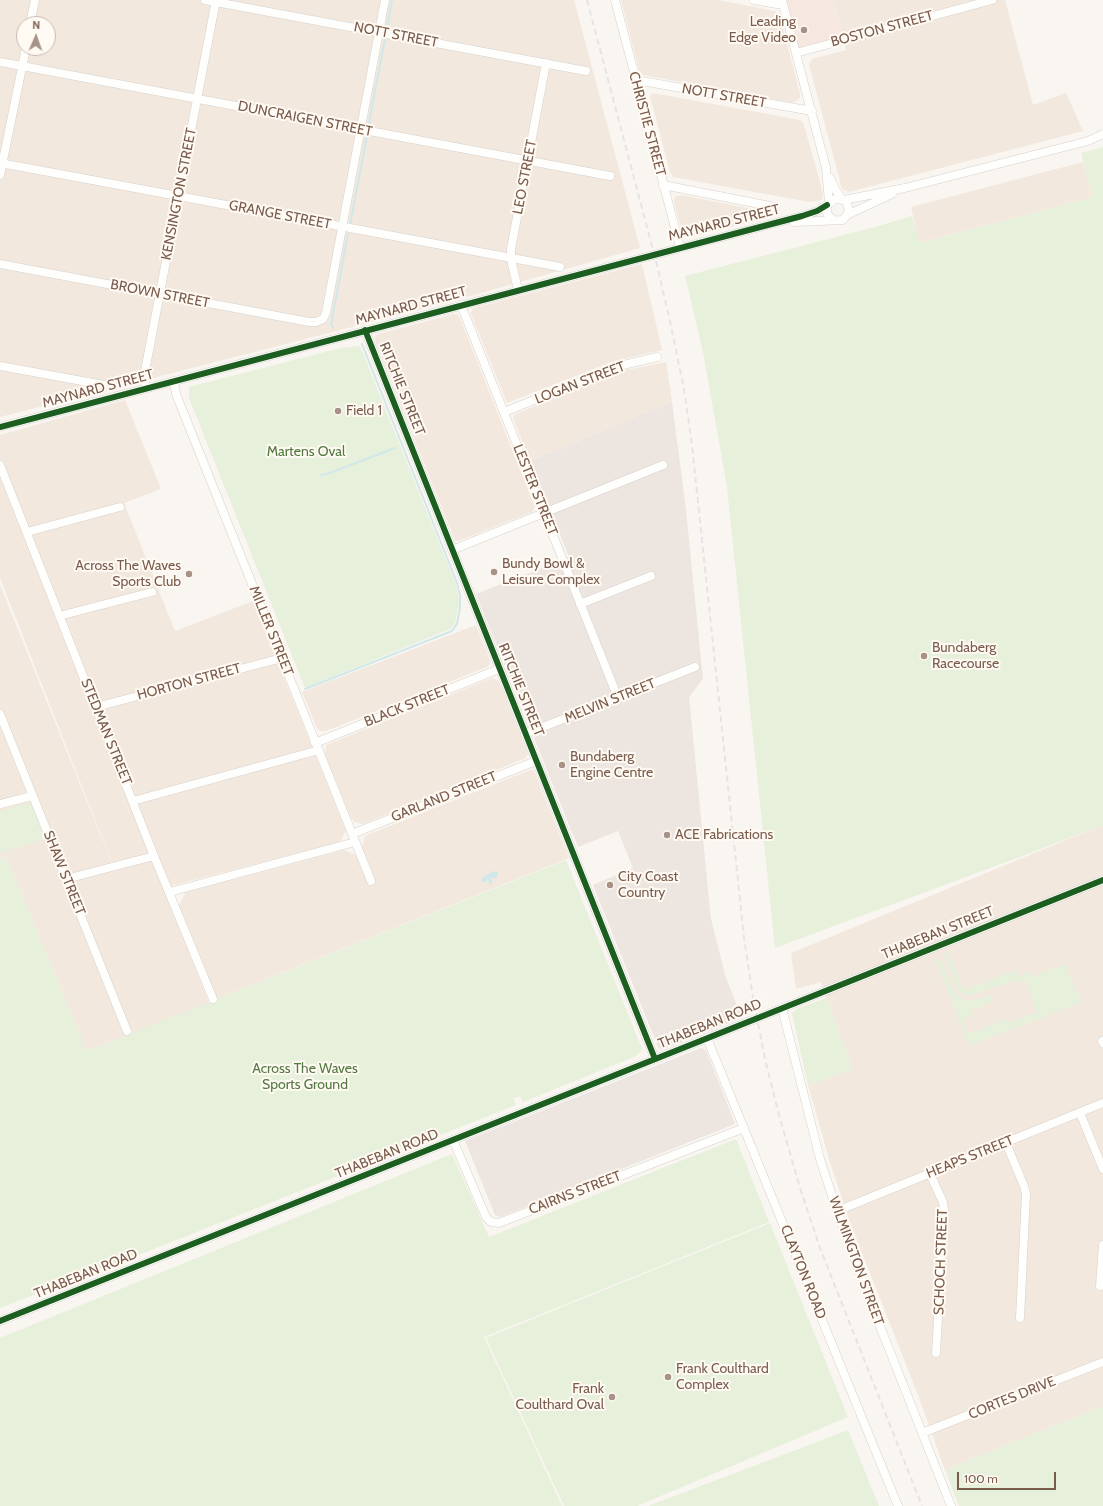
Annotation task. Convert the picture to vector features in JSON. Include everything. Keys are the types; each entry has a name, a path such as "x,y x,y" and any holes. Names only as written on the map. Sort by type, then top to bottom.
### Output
{"street":[{"path":"32,16 35,0"},
{"name":"NOTT STREET","path":"205,0 586,71"},
{"path":"343,227 385,0"},
{"name":"CHRISTIE STREET","path":"615,0 680,247"},
{"path":"754,0 783,3 826,168 835,189 849,207 848,215"},
{"name":"BOSTON STREET","path":"796,53 992,0"},
{"name":"KENSINGTON STREET","path":"146,388 144,378 145,371 216,1"},
{"path":"0,175 1,163 25,56"},
{"name":"DUNCRAIGEN STREET","path":"0,62 610,176"},
{"name":"LEO STREET","path":"518,290 511,259 511,249 546,63"},
{"name":"NOTT STREET","path":"636,80 812,111"},
{"path":"828,204 835,199 843,200 905,188 1088,140 1103,134"},
{"path":"1088,140 1103,140"},
{"name":"GRANGE STREET","path":"1,163 560,267"},
{"path":"826,168 827,213 832,220 840,221 848,215 905,188"},
{"path":"663,185 775,207"},
{"name":"MAYNARD STREET","path":"0,427 772,224 817,211 828,204"},
{"name":"MAYNARD STREET","path":"772,224 832,220"},
{"name":"BROWN STREET","path":"0,264 309,322 320,320 325,316 343,227"},
{"name":"LESTER STREET","path":"461,305 618,698"},
{"name":"RITCHIE STREET","path":"365,330 655,1059"},
{"name":"LOGAN STREET","path":"504,412 619,366 657,357"},
{"path":"0,366 104,385"},
{"name":"MILLER STREET","path":"174,381 176,394 371,881"},
{"name":"STEDMAN STREET","path":"0,464 154,856 170,892 212,999"},
{"path":"452,550 663,465"},
{"path":"26,532 120,507"},
{"path":"580,604 651,576"},
{"path":"59,616 152,592"},
{"name":"HORTON STREET","path":"96,707 282,658"},
{"name":"MELVIN STREET","path":"526,734 695,667"},
{"name":"BLACK STREET","path":"133,801 317,746 499,669"},
{"name":"SHAW STREET","path":"0,714 127,1032"},
{"name":"GARLAND STREET","path":"352,834 536,761"},
{"path":"0,804 32,796"},
{"path":"170,892 355,842"},
{"path":"66,879 154,856"},
{"name":"THABEBAN STREET","path":"782,1008 1103,880"},
{"name":"THABEBAN ROAD","path":"0,1321 782,1008"},
{"name":"WILMINGTON STREET","path":"782,1008 820,1159 837,1211 874,1311 951,1506"},
{"name":"CLAYTON ROAD","path":"707,1038 898,1506"},
{"name":"HEAPS STREET","path":"837,1211 1103,1103"},
{"path":"1080,1113 1103,1169"},
{"name":"CAIRNS STREET","path":"453,1140 486,1217 491,1222 499,1224 744,1128"},
{"path":"1006,1143 1026,1194 1020,1318"},
{"name":"SCHOCH STREET","path":"930,1174 943,1202 944,1210 936,1354"},
{"path":"1100,1286 1103,1245"},
{"name":"CORTES DRIVE","path":"922,1433 1103,1362"}],"shaded area":[{"path":"0,0 574,0 640,248 453,301 0,417"},
{"path":"621,0 718,0 775,11 780,16 800,98 793,103 643,75 639,70"},
{"path":"783,0 833,0 843,39 797,52"},
{"path":"833,0 1005,0 1033,105 1066,93 1083,131 849,192 842,189 809,64 812,59 846,50"},
{"path":"653,93 800,120 803,122 820,182 823,196 821,200 810,202 673,177 670,172 650,96"},
{"path":"1083,162 1093,197 919,243 911,207"},
{"path":"681,195 763,211 766,215 763,219 690,237 682,232 674,202 675,197"},
{"path":"642,264 662,350 611,362 507,403 471,314 472,310 474,308"},
{"path":"454,314 459,316 535,507 532,512 458,541 455,540 374,338 378,334"},
{"path":"666,362 672,402 530,461 513,418 515,414 622,371"},
{"path":"125,400 161,489 124,503 175,631 253,601 346,831 340,842 163,888 209,1003 87,1051 6,857 0,858 0,585 133,916 0,578 0,435"},
{"path":"672,402 686,510 703,679 689,697 711,919 726,978 742,1018 662,1050 658,1047 593,885 633,868 618,831 578,847 476,594 569,557 530,461"},
{"path":"476,625 490,660 490,664 487,667 326,731 320,731 317,728 302,692"},
{"path":"492,678 499,681 528,753 526,758 363,824 354,822 325,754 326,745"},
{"path":"533,770 535,773 569,858 217,999 179,905 186,892 344,850 357,856 369,886 374,884 375,878 362,847 367,835"},
{"path":"1103,825 1103,1406 945,1470 918,1395 848,1217 830,1162 808,1085 853,1069 821,982 796,989 791,953"},
{"path":"701,1048 706,1050 735,1124 500,1217 495,1215 465,1141"}],"green space":[{"name":"Bundaberg Racecourse","path":"1103,147 1103,825 775,948 727,487 703,352 685,276 912,216 920,243 1093,197 1081,153"},
{"name":"Martens Oval","path":"360,346 456,585 459,602 455,624 450,629 305,688 189,398 189,387 341,348"},
{"path":"29,804 35,809 47,838 0,853 0,811"},
{"name":"Across The Waves Sports Ground","path":"6,857 87,1051 566,860 642,1049 636,1056 523,1102 520,1096 513,1098 516,1105 164,1245 0,1308 0,858"},
{"path":"948,952 964,990 1016,970 1019,976 1029,971 1032,977 1065,964 1082,1002 969,1046 935,960 940,958 955,993 961,998 975,1000 992,995 993,1001 981,1007 970,1010 972,1016 963,1019 968,1034 1008,1018 1010,1022 1037,1012 1025,980 1019,983 1017,980 970,996 960,993 955,984 944,954"},
{"path":"826,998 853,1069 808,1085 792,1013 796,1009"},
{"path":"736,1139 769,1222 484,1337 562,1506 0,1506 0,1338 452,1154 489,1237"},
{"name":"Frank Coulthard Complex","path":"770,1223 848,1417 637,1506 564,1506 486,1338"},
{"path":"1103,1406 1103,1506 959,1506 945,1470"},
{"path":"848,1430 879,1506 648,1506 754,1466"}],"water":[{"path":"493,871 497,872 498,875 496,878 490,878 493,881 492,883 489,884 488,879 485,882 482,882 482,878"}],"waterway":[{"path":"387,28 392,0"},
{"path":"368,128 385,39"},
{"path":"350,225 367,136"},
{"path":"333,327 331,325 348,234"},
{"path":"305,689 452,631 457,624 460,608 460,596 457,583 362,344"},
{"path":"321,475 395,448"}],"railway":[{"path":"587,0 657,265 684,389 692,445 744,938 753,997 765,1059 800,1188 820,1248 922,1506"}],"cycle path":[{"path":"0,427 802,216 817,211 827,205"},
{"path":"365,330 655,1059"},
{"path":"0,1321 1103,880"}],"place":[{"name":"Leading Edge Video","path":"804,30"},
{"name":"Field 1","path":"338,411"},
{"name":"Bundy Bowl & Leisure Complex","path":"494,572"},
{"name":"Across The Waves Sports Club","path":"189,574"},
{"name":"Bundaberg Racecourse","path":"924,656"},
{"name":"Bundaberg Engine Centre","path":"562,765"},
{"name":"ACE Fabrications","path":"667,835"},
{"name":"City Coast Country","path":"610,885"},
{"name":"Frank Coulthard Complex","path":"668,1377"},
{"name":"Frank Coulthard Oval","path":"612,1397"}]}
